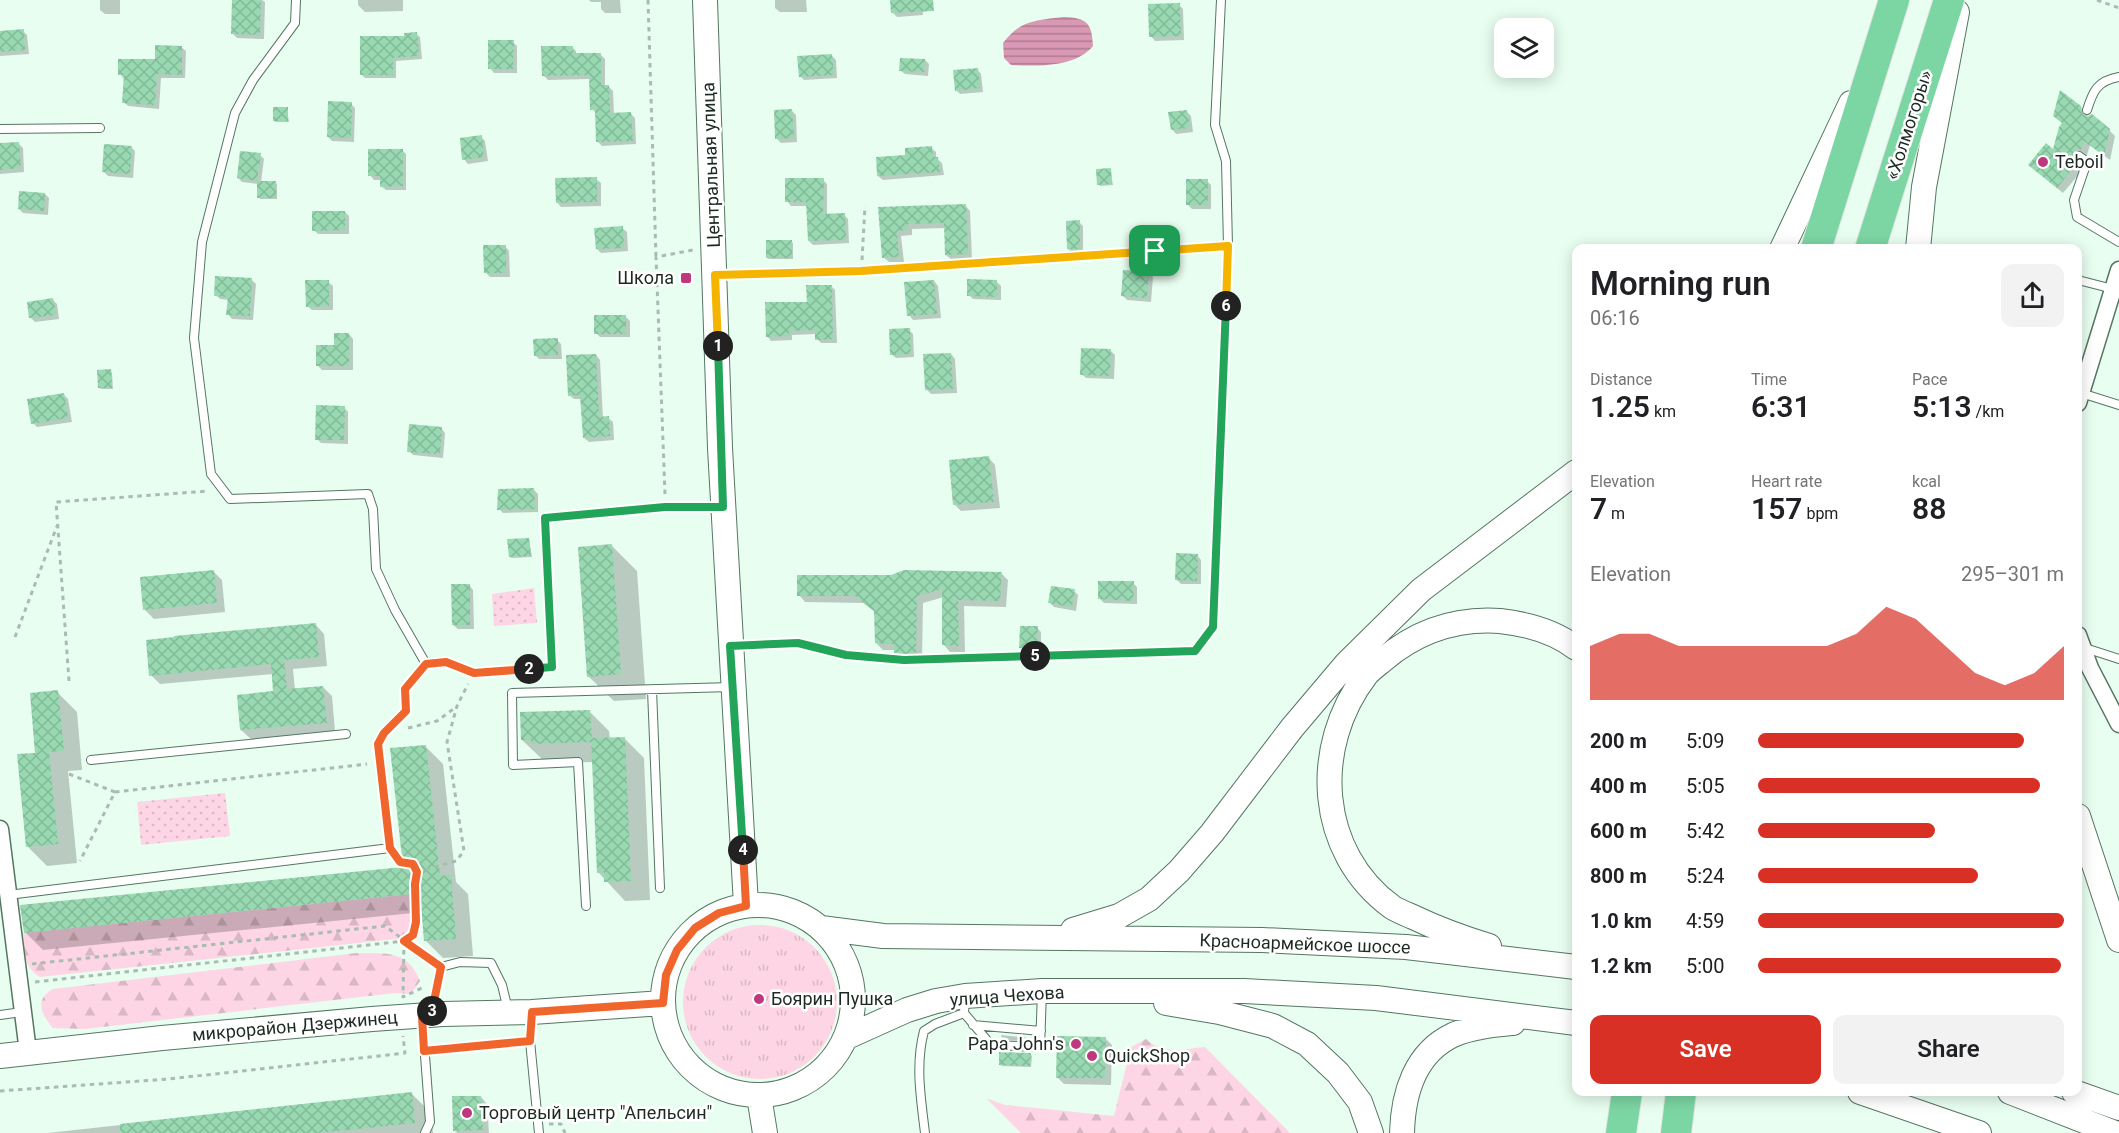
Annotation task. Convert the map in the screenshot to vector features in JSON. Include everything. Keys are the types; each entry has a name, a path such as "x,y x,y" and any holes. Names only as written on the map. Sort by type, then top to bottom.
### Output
{"highway":[{"name":"«Холмогоры»","path":"1872,244 1949,0"},
{"path":"1818,244 1891,12"},
{"path":"1622,1133 1627,1096"},
{"path":"1676,1133 1681,1096"}],"main road":[{"name":"Центральная улица","path":"705,0 723,507 746,906"},
{"path":"1918,244 1924,187 1959,0"},
{"path":"1784,244 1891,12"},
{"path":"821,928 884,936 1032,937 1085,927 1119,916 1149,899 1179,871 1212,833 1292,729 1347,663 1421,590 1572,475"},
{"path":"1557,965 1442,931 1393,908 1367,883 1348,857 1336,830 1331,806 1329,773 1333,744 1345,709 1367,674 1400,646 1436,628 1480,620 1521,623 1564,639 1572,645"},
{"path":"2082,828 2119,940"},
{"path":"746,906 773,906 798,914 821,928 840,951 851,978 854,1008 847,1037 826,1068 796,1088 759,1096 723,1089 692,1069 671,1039 663,1003 666,975 677,950 695,928 719,913 746,906"},
{"name":"Красноармейское шоссе","path":"1032,937 1262,940 1406,947 1557,965"},
{"name":"улица Чехова","path":"847,1037 907,1010 936,1001 965,1005 1042,991 1102,991"},
{"path":"1102,991 1245,991 1376,998 1572,1022"},
{"path":"1102,991 1218,1012 1273,1026 1306,1044 1338,1073 1360,1102 1371,1133"},
{"name":"микрорайон Дзержинец","path":"0,1056 162,1038 426,1016 521,1013 663,1003"},
{"path":"1402,1133 1405,1099 1411,1081 1415,1072 1435,1047 1454,1035 1490,1025 1548,1019"},
{"path":"2082,1095 2119,1108"},
{"path":"759,1096 765,1133"},
{"path":"1609,1133 1617,1096"},
{"path":"1872,1096 1979,1133"},
{"path":"2020,1096 2115,1133"}],"street":[{"path":"2082,385 2119,270"},
{"path":"2082,646 2090,668 2119,724"},
{"path":"0,829 2,864 8,895 27,1052"}],"lane":[{"path":"296,0 295,23 253,80 235,113 202,242 194,338 211,474 230,499 368,494 373,509 376,569 395,610 426,664"},
{"path":"730,646 798,643 846,655 904,660 1195,651 1213,627 1228,246 1226,160 1215,125 1221,0"},
{"path":"2087,110 2094,90 2108,79 2119,77"},
{"path":"0,129 100,128"},
{"path":"2079,156 2087,162 2074,200 2077,217 2119,242"},
{"path":"715,275 861,271 1228,246"},
{"path":"2082,281 2113,289"},
{"path":"2082,395 2119,405"},
{"path":"8,895 390,848 378,744 384,733 406,711 405,689 426,664 446,662 474,673 552,667 545,518 665,507 723,507"},
{"path":"2082,642 2119,659"},
{"path":"586,906 578,762 513,765 512,693 733,687"},
{"path":"652,690 660,888"},
{"path":"91,760 346,734"},
{"path":"425,1133 430,1122 424,1051 426,1016 439,980 441,967 460,962 491,963 502,986 521,1013 530,1041 538,1128"},
{"path":"925,1133 918,1052 924,1031 965,1005 973,1025 991,1045 1040,1047 1042,991"},
{"path":"0,1015 22,1012"},
{"path":"973,1025 1041,1031"}],"path":[{"path":"648,0 665,507"},
{"path":"2097,0 2119,8"},
{"path":"861,271 865,206"},
{"path":"657,257 693,250"},
{"path":"69,681 56,502 211,491 230,499"},
{"path":"15,638 57,524"},
{"path":"417,872 446,866 456,861 464,850 447,742 457,706 474,673"},
{"path":"384,733 437,721 457,706"},
{"path":"69,774 116,792 380,763"},
{"path":"80,861 116,792"},
{"path":"18,984 404,941 413,935 416,922 417,872 413,864 400,862 390,848"},
{"path":"16,966 385,926 441,967"},
{"path":"404,941 403,997 439,980"},
{"path":"403,1036 405,1053"},
{"path":"0,1091 169,1079 530,1041"},
{"path":"538,1128 561,1124 565,1133"}],"green space":[{"path":"534,588 537,623 494,626 492,594"},
{"path":"225,793 230,836 141,845 137,802"},
{"path":"413,894 413,917 405,938 40,977 30,968 25,952 23,933"},
{"path":"760,925 789,931 803,938 814,948 824,959 831,973 837,1002 831,1031 824,1045 814,1056 803,1066 789,1073 760,1079 731,1073 717,1066 706,1056 696,1045 689,1031 683,1002 689,973 696,959 706,948 717,938 731,931"},
{"path":"357,953 387,954 402,958 409,963 420,981 411,994 395,993 85,1029 53,1028 41,1008 43,998 53,989"},
{"path":"1146,1039 1167,1049 1205,1047 1290,1133 1021,1133 986,1098 1005,1105 1114,1116 1131,1047"}],"shaded area":[{"path":"1064,17 1087,23 1093,46 1085,53 1066,62 1044,65 1011,65 1004,58 1003,43 1009,35 1023,25 1037,20"}],"building":[{"path":"232,0 261,0 260,35 231,34"},
{"path":"890,0 933,0 934,11 891,13"},
{"path":"1180,3 1181,36 1149,37 1148,4"},
{"path":"24,29 25,50 0,52 0,31"},
{"path":"417,32 419,56 393,58 393,75 360,75 360,36 404,36 404,33"},
{"path":"488,40 514,40 513,69 488,69"},
{"path":"155,45 182,46 182,75 157,74 155,105 122,103 124,75 118,75 118,59 155,59"},
{"path":"541,46 573,46 573,53 601,53 601,85 609,85 610,113 631,112 633,141 596,142 595,110 590,110 589,75 542,76"},
{"path":"832,54 834,75 799,77 797,56"},
{"path":"900,58 925,59 924,72 899,71"},
{"path":"978,68 980,88 955,91 953,70"},
{"path":"2060,90 2081,106 2083,115 2092,114 2110,129 2104,156 2084,141 2081,150 2076,150 2073,155 2076,162 2074,167 2057,188 2028,165 2046,143 2053,149 2062,123 2053,116"},
{"path":"328,101 352,102 351,138 327,137"},
{"path":"273,107 288,107 288,121 273,121"},
{"path":"792,109 794,138 775,139 774,110"},
{"path":"1187,110 1190,128 1171,130 1168,112"},
{"path":"482,135 484,157 462,160 460,138"},
{"path":"19,142 21,168 0,170 0,143"},
{"path":"104,144 132,146 130,174 102,172"},
{"path":"932,146 933,157 938,157 940,172 877,176 876,157 905,155 905,148"},
{"path":"368,149 403,149 403,186 380,187 380,176 368,176"},
{"path":"240,151 261,153 257,181 237,178"},
{"path":"1111,168 1112,184 1097,185 1096,169"},
{"path":"597,177 597,202 556,203 555,178"},
{"path":"785,178 824,178 823,214 845,213 846,240 808,241 806,202 785,202"},
{"path":"1186,179 1208,179 1208,205 1186,205"},
{"path":"257,181 276,181 276,198 257,198"},
{"path":"19,191 45,193 44,211 18,209"},
{"path":"966,204 968,254 945,255 944,223 908,224 908,230 897,231 899,257 882,258 878,207"},
{"path":"312,211 345,211 345,230 312,231"},
{"path":"1080,220 1080,249 1067,249 1066,221"},
{"path":"623,226 624,248 596,249 594,228"},
{"path":"766,240 792,240 792,258 766,258"},
{"path":"483,245 506,245 506,273 484,273"},
{"path":"1123,270 1149,271 1147,298 1121,296"},
{"path":"215,276 252,278 250,316 226,315 228,297 214,296"},
{"path":"967,279 997,280 997,297 967,296"},
{"path":"305,280 329,280 329,306 306,307"},
{"path":"934,280 937,314 907,316 904,282"},
{"path":"806,285 832,285 833,339 815,340 815,330 789,331 789,336 766,337 765,302 807,302"},
{"path":"53,298 56,315 29,318 27,302"},
{"path":"594,315 626,315 626,334 594,334"},
{"path":"910,328 911,354 890,355 889,329"},
{"path":"334,333 349,333 349,366 316,366 316,345 334,345"},
{"path":"558,338 558,355 534,356 533,339"},
{"path":"1081,348 1111,349 1110,376 1080,375"},
{"path":"951,353 953,389 925,390 923,354"},
{"path":"596,354 599,417 609,416 610,436 583,438 580,395 568,396 566,355"},
{"path":"111,369 112,388 98,388 97,370"},
{"path":"64,393 68,418 31,424 27,399"},
{"path":"316,405 345,406 344,440 315,440"},
{"path":"409,424 442,427 440,454 407,452"},
{"path":"989,456 994,502 953,505 949,460"},
{"path":"534,488 535,509 497,510 498,489"},
{"path":"529,538 531,556 509,557 507,539"},
{"path":"612,544 621,674 587,677 578,547"},
{"path":"1176,553 1198,554 1197,581 1175,580"},
{"path":"214,570 217,603 143,610 140,577"},
{"path":"904,570 1002,572 1000,601 958,600 959,646 942,645 942,589 917,596 916,653 904,654 894,653 894,644 875,643 874,611 855,596 797,596 797,575 891,575"},
{"path":"1098,581 1134,581 1133,601 1098,599"},
{"path":"451,584 470,584 470,625 452,625"},
{"path":"1051,586 1075,589 1072,607 1048,603"},
{"path":"316,623 319,657 284,660 287,689 323,686 327,723 240,730 237,695 273,691 271,664 149,676 146,640"},
{"path":"1020,626 1038,626 1037,649 1019,648"},
{"path":"58,690 64,751 49,752 58,844 26,847 17,754 35,753 30,693"},
{"path":"590,710 592,742 531,744 531,740 521,740 520,712"},
{"path":"625,737 631,881 604,882 604,872 597,873 591,738"},
{"path":"426,745 440,876 451,875 456,939 424,941 420,893 24,933 20,905 403,867 390,748"},
{"path":"1057,1036 1106,1037 1105,1078 1056,1078"},
{"path":"999,1052 1031,1053 1030,1066 999,1065"},
{"path":"412,1092 415,1123 318,1133 120,1133 120,1124"},
{"name":"Торговый центр \"Апельсин\"","path":"452,1096 481,1096 483,1130 453,1131"}],"place":[{"name":"Teboil","path":"2043,162"},
{"name":"Школа","path":"686,278"},
{"name":"Боярин Пушка","path":"759,999"},
{"name":"Papa John's","path":"1076,1044"},
{"name":"QuickShop","path":"1092,1056"},
{"name":"Торговый центр \"Апельсин\"","path":"467,1113"}],"route":[{"path":"1228,246 1213,627 1195,651 904,660 846,655 798,643 730,646 746,906 719,913 695,928 677,950 666,975 663,1003 532,1012 530,1041 424,1051 422,1016 431,1015 441,967 404,941 413,935 416,922 417,872 413,864 400,862 390,848 378,744 384,733 406,711 405,689 426,664 446,662 474,673 552,667 545,518 665,507 723,507 715,275 861,271 1155,251 1228,246"}]}
